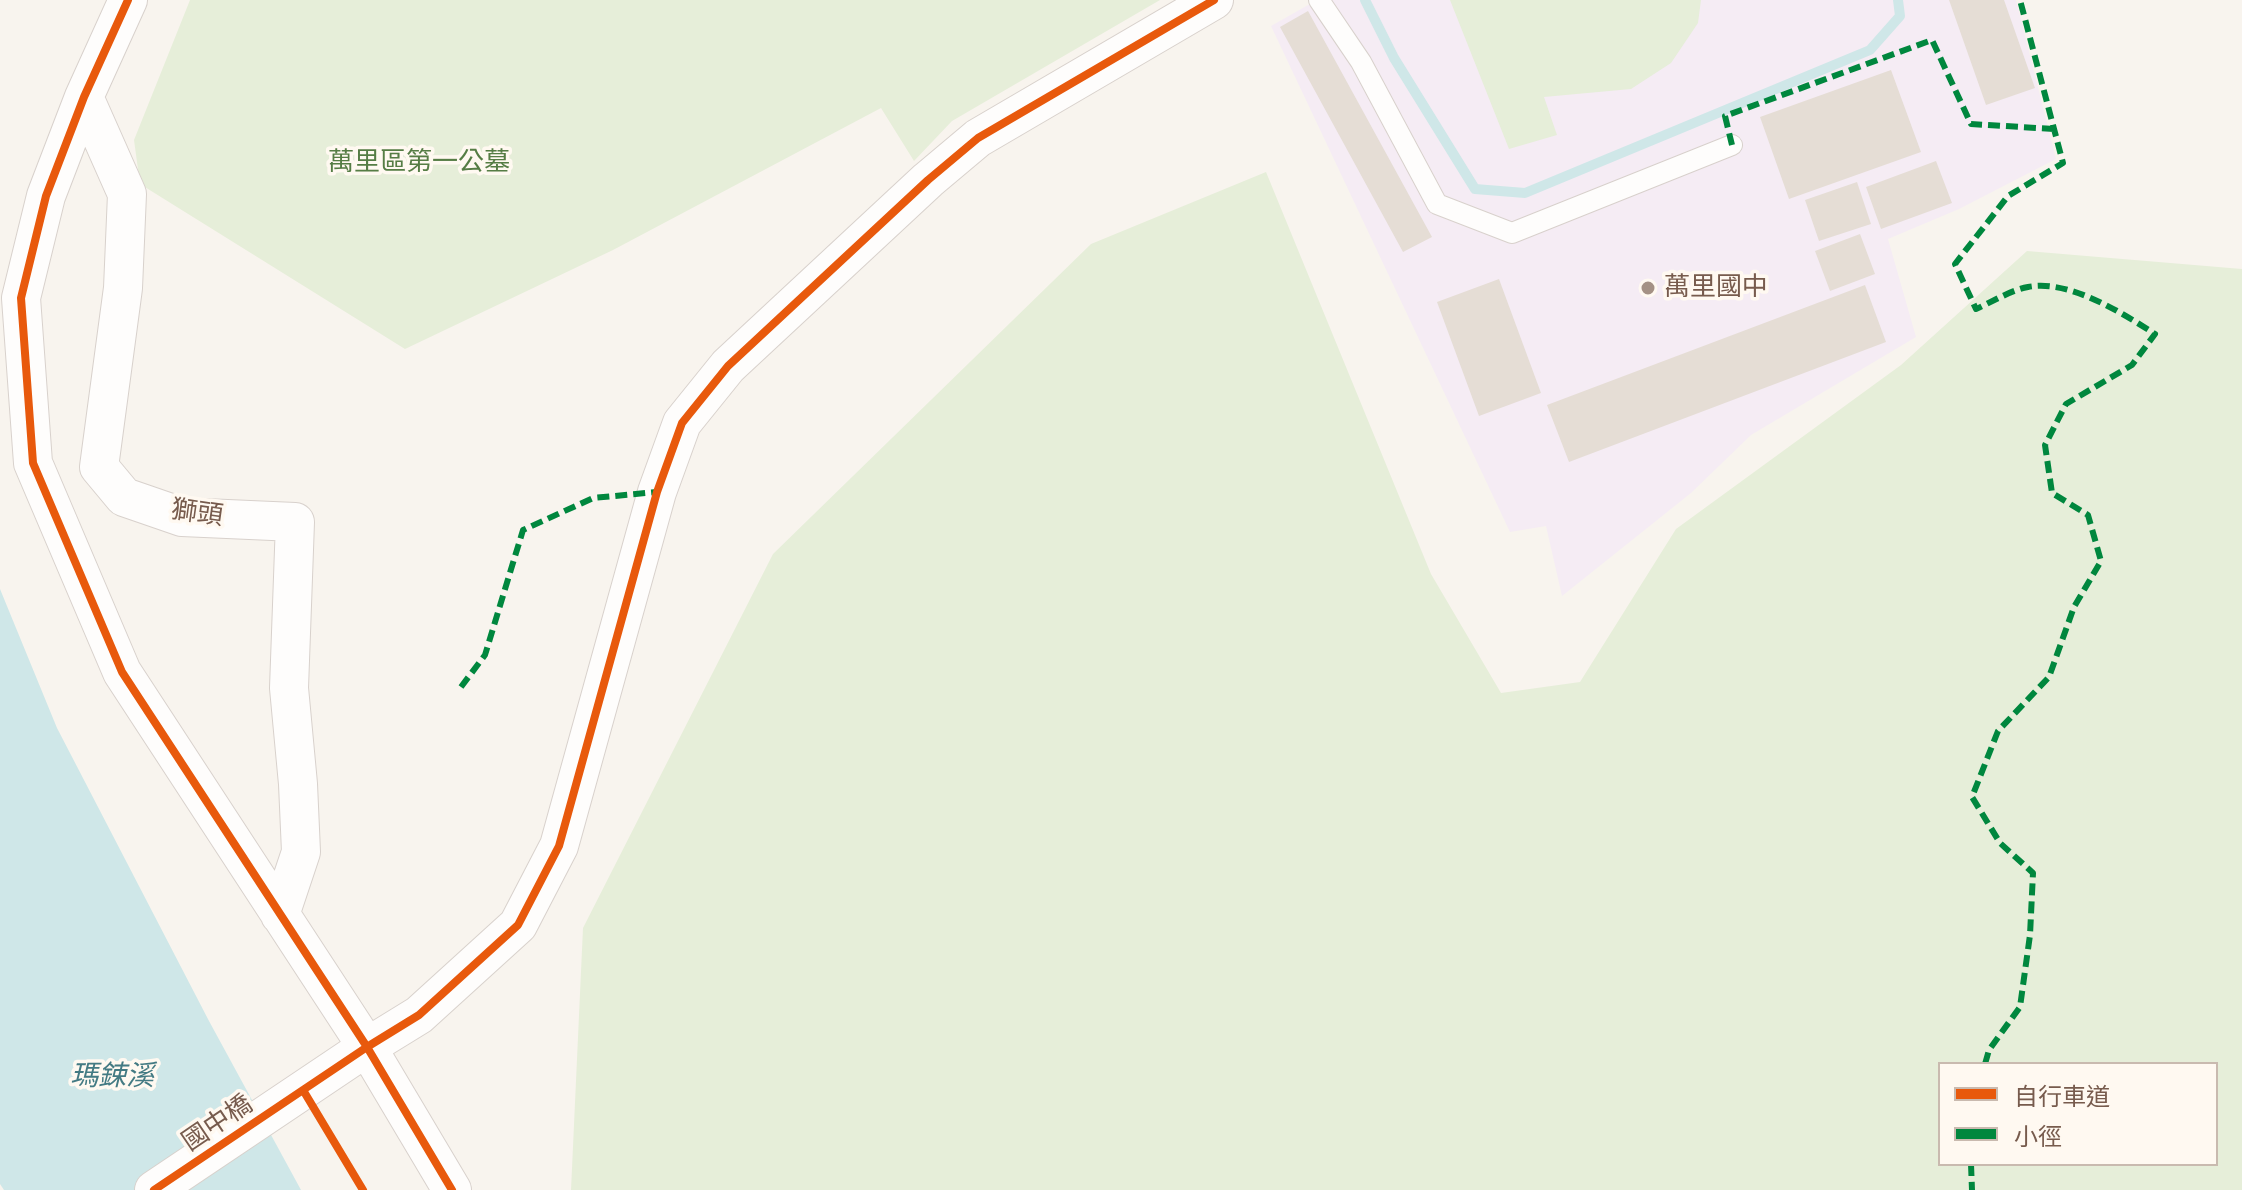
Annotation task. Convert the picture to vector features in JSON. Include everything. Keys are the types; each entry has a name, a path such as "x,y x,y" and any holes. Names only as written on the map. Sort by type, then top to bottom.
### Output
{"street":[{"path":"128,0 84,97 46,196 21,298 33,463 122,672 367,1047 452,1190"},
{"name":"國中橋","path":"154,1190 419,1015 518,925 559,846 657,492 682,423 719,378 928,180 978,138 1214,0"},
{"name":"獅頭","path":"84,97 127,194 123,288 99,467 124,497 182,517 295,522 289,688 301,852 280,915"}],"lane":[{"path":"1319,0 1361,62 1437,204 1512,233 1732,145"}],"shaded area":[{"name":"萬里國中","path":"1317,0 2016,0 2056,159 1959,209 1888,239 1916,337 1751,435 1691,493 1562,596 1546,526 1510,532 1271,26"}],"green space":[{"name":"萬里區第一公墓","path":"190,0 1160,0 952,121 914,161 881,108 613,250 405,349 140,184 134,140"},
{"path":"1450,0 1701,0 1698,23 1671,63 1631,89 1544,97 1557,135 1509,149"},
{"path":"1266,172 1431,574 1501,693 1580,682 1676,529 1901,365 2027,251 2242,269 2242,1190 571,1190 583,928 773,554 1091,244"}],"water":[{"name":"瑪鋉溪","path":"0,589 57,728 209,1021 301,1190 4,1190 0,1184"}],"building":[{"path":"1949,0 2004,0 2035,88 1986,105"},
{"path":"1308,11 1432,237 1403,252 1280,27"},
{"path":"1891,70 1921,152 1789,199 1760,117"},
{"path":"1936,161 1952,203 1881,229 1866,187"},
{"path":"1857,182 1871,224 1819,241 1805,200"},
{"path":"1860,234 1875,274 1830,291 1815,251"},
{"path":"1499,279 1541,393 1479,416 1437,302"},
{"path":"1865,285 1886,342 1569,462 1547,405"}],"waterway":[{"path":"1365,0 1394,58 1475,189 1525,193 1870,50 1900,16 1898,0"}],"marked path":[{"path":"1986,1062 1989,1050 2020,1007 2030,935 2033,873 2000,843 1972,797 1998,731 2049,677 2074,607 2101,561 2088,515 2052,493 2045,445 2066,404 2132,365 2155,334 2094,300 2060,288 2028,287 1976,309 1955,264 2008,196 2063,163 2020,0"},
{"path":"1732,145 1725,116 1932,40 1971,124 2054,129"},
{"path":"461,687 485,655 523,530 593,498 657,492"},
{"path":"1971,1166 1972,1190"}],"cycle path":[{"path":"128,0 84,97 46,196 21,298 33,463 122,672 367,1047 452,1190"},
{"path":"154,1190 419,1015 518,925 559,846 657,492 682,423 728,366 928,180 978,138 1214,0"},
{"path":"303,1090 363,1190"}],"place":[{"name":"萬里國中","path":"1648,288"}]}
